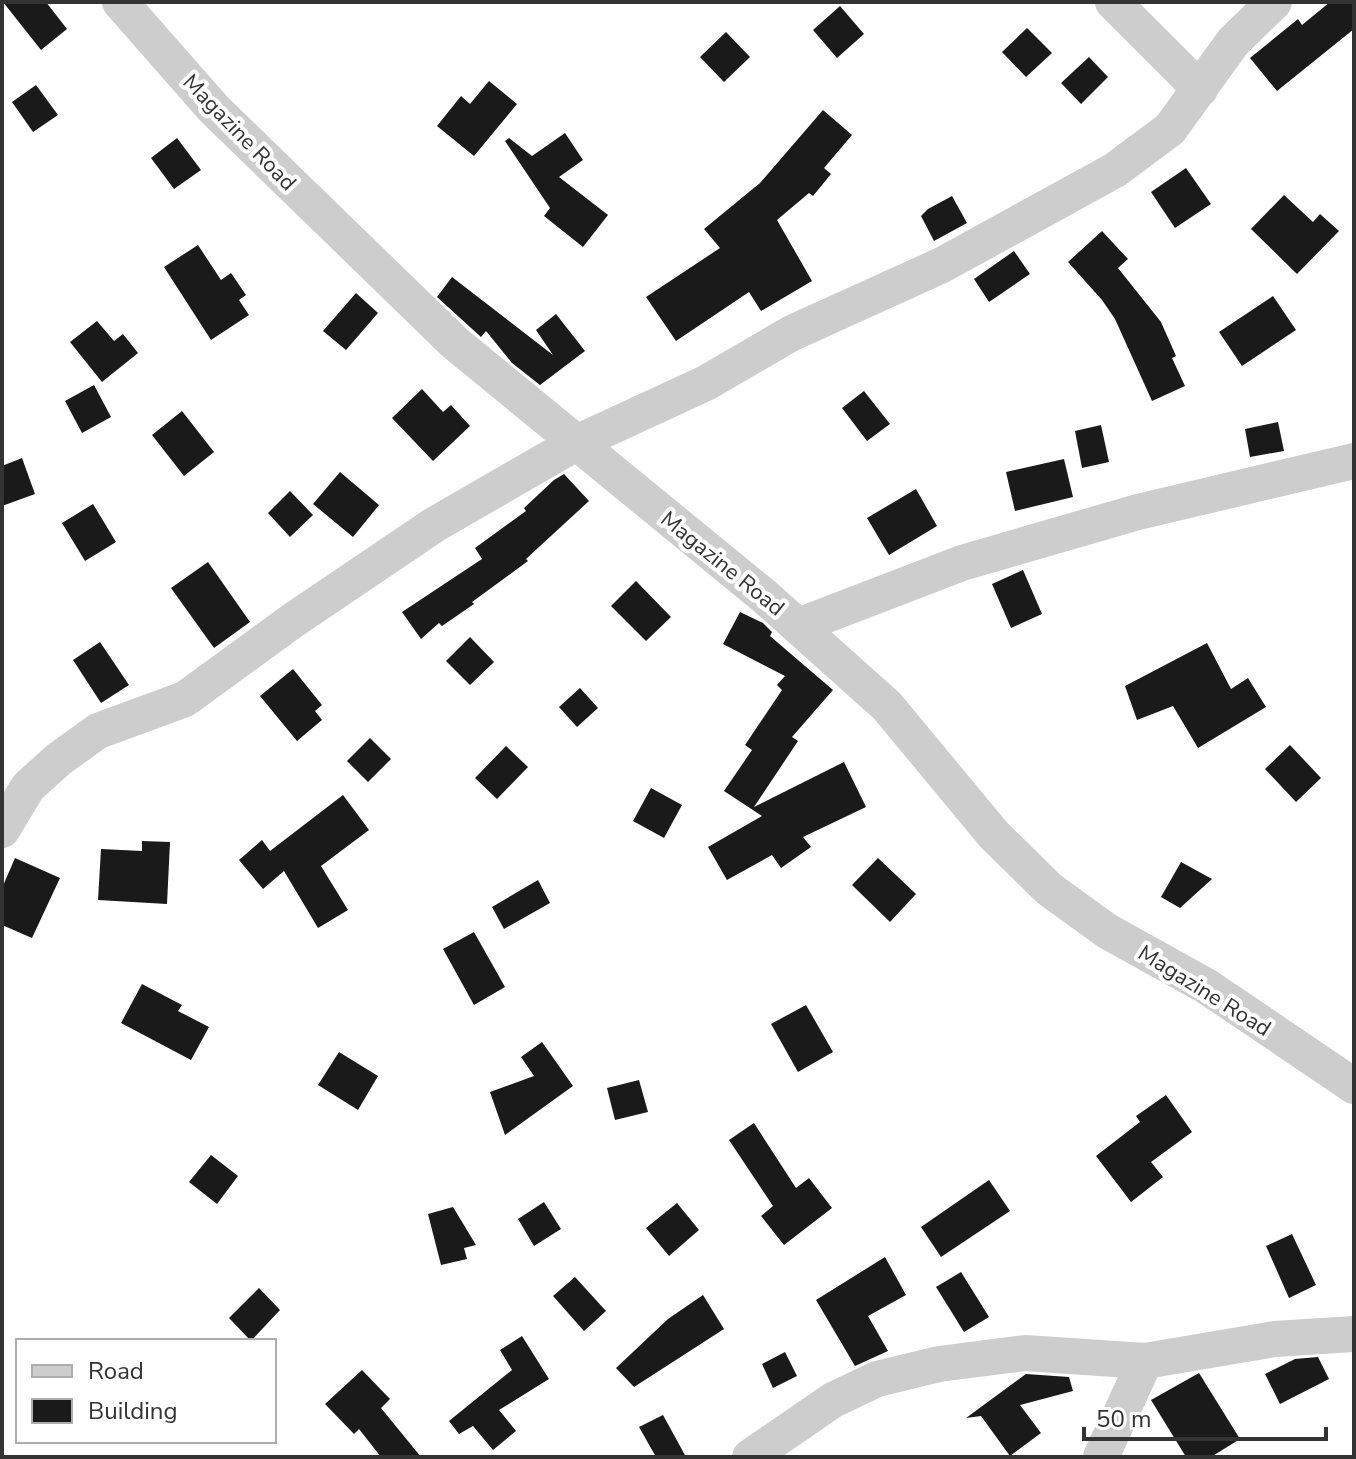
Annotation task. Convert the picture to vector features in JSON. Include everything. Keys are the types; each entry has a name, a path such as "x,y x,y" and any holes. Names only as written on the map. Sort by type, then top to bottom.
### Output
{"street":[{"name":"Magazine Road","path":"120,2 214,109 443,332 798,626 887,706 994,835 1049,889 1107,931 1206,986 1354,1086"},
{"path":"1113,2 1200,89"},
{"path":"2,830 28,787 59,759 98,731 185,699 292,621 434,525 576,443 706,383 792,333 942,265 1115,170 1170,129 1233,42 1274,2"},
{"path":"798,626 962,563 1138,512 1354,461"},
{"path":"750,1457 833,1400 877,1379 939,1364 1025,1353 1145,1361 1275,1339 1354,1334"},
{"path":"1101,1457 1145,1361"}],"building":[{"path":"3,2 46,2 67,29 41,50"},
{"path":"1330,2 1354,2 1354,29 1277,91 1250,58 1298,19 1302,25"},
{"path":"840,6 864,34 837,58 813,30"},
{"path":"1027,28 1052,53 1026,77 1002,52"},
{"path":"726,32 750,57 724,82 700,57"},
{"path":"1089,57 1108,77 1081,104 1061,83"},
{"path":"489,81 517,104 474,156 437,126 461,96 470,104"},
{"path":"36,85 58,115 33,132 12,102"},
{"path":"823,110 852,135 824,168 831,174 813,196 809,193 777,220 812,281 761,311 749,292 676,341 646,297 720,248 704,229 760,183"},
{"path":"565,133 583,160 559,177 608,215 583,247 544,216 550,208 505,141 509,138 532,156"},
{"path":"177,138 201,170 174,189 151,158"},
{"path":"1186,168 1211,204 1175,228 1151,192"},
{"path":"1284,195 1313,222 1320,214 1339,231 1297,274 1251,229"},
{"path":"952,196 967,223 934,241 921,216"},
{"path":"1102,231 1128,259 1118,268 1161,322 1185,386 1152,401 1115,319 1068,262"},
{"path":"198,245 221,280 231,273 246,295 239,300 249,315 211,340 164,267"},
{"path":"1014,251 1030,274 989,302 974,279"},
{"path":"452,277 553,355 536,330 556,314 585,351 540,385 512,363 486,331 481,337 437,297"},
{"path":"356,293 378,313 346,350 323,331"},
{"path":"1273,296 1296,330 1242,366 1219,332"},
{"path":"97,321 114,341 123,334 138,353 102,382 70,342"},
{"path":"94,385 111,417 82,433 65,401"},
{"path":"422,389 443,412 451,405 470,426 433,461 392,418"},
{"path":"864,391 890,424 867,441 842,408"},
{"path":"182,411 214,452 184,476 152,435"},
{"path":"1278,422 1284,451 1250,457 1245,429"},
{"path":"1101,425 1109,462 1082,468 1075,431"},
{"path":"22,458 35,494 2,506 2,466"},
{"path":"1064,459 1073,497 1015,511 1006,472"},
{"path":"340,472 379,505 353,537 313,504"},
{"path":"564,474 589,501 526,559 528,561 472,602 474,604 442,626 439,623 421,639 402,612 482,559 475,548 526,511 524,508"},
{"path":"916,489 937,526 889,555 867,518"},
{"path":"290,491 313,515 290,537 268,513"},
{"path":"93,504 116,542 85,561 62,523"},
{"path":"208,562 250,622 214,648 171,588"},
{"path":"1023,570 1042,614 1011,628 992,584"},
{"path":"636,581 671,617 646,641 611,606"},
{"path":"740,612 763,623 772,632 770,636 833,690 792,737 798,741 754,807 844,762 866,807 803,837 811,847 781,868 772,855 727,880 708,847 762,816 724,791 752,750 745,745 782,690 777,685 785,676 723,644"},
{"path":"470,637 494,662 470,685 446,661"},
{"path":"100,642 129,685 101,703 73,660"},
{"path":"1207,643 1231,689 1248,678 1266,707 1198,748 1173,706 1137,720 1125,686"},
{"path":"293,669 322,705 315,711 322,720 297,741 260,696"},
{"path":"580,688 598,708 577,727 559,707"},
{"path":"370,738 391,759 368,782 347,761"},
{"path":"1290,745 1321,778 1296,802 1265,769"},
{"path":"506,746 528,767 497,799 475,778"},
{"path":"651,788 682,805 664,838 633,821"},
{"path":"343,795 369,830 321,866 348,910 318,928 284,871 263,889 239,860 262,840 270,851"},
{"path":"142,841 170,842 167,904 98,900 101,849 142,851"},
{"path":"15,858 60,878 32,938 2,925 2,888"},
{"path":"878,858 916,894 890,922 852,885"},
{"path":"1181,862 1212,879 1180,908 1161,897"},
{"path":"538,880 550,903 504,929 492,907"},
{"path":"474,932 505,987 474,1005 443,949"},
{"path":"142,984 182,1005 178,1011 209,1027 191,1060 121,1023"},
{"path":"806,1005 833,1052 798,1072 771,1024"},
{"path":"542,1042 573,1086 505,1135 490,1092 534,1076 521,1057"},
{"path":"339,1052 378,1076 358,1110 318,1085"},
{"path":"639,1080 648,1112 615,1120 607,1088"},
{"path":"1166,1095 1192,1132 1151,1162 1163,1177 1131,1202 1096,1156 1140,1122 1136,1116"},
{"path":"754,1123 796,1188 809,1178 832,1208 784,1245 761,1216 773,1206 729,1140"},
{"path":"211,1155 238,1176 217,1204 189,1182"},
{"path":"989,1180 1010,1211 941,1257 921,1227"},
{"path":"544,1202 561,1229 534,1246 518,1219"},
{"path":"677,1203 699,1230 669,1256 646,1228"},
{"path":"453,1207 476,1245 464,1248 467,1259 441,1265 428,1214"},
{"path":"1292,1234 1316,1285 1289,1298 1266,1246"},
{"path":"885,1257 906,1295 868,1316 888,1351 855,1366 816,1300"},
{"path":"961,1272 989,1317 964,1332 936,1287"},
{"path":"575,1277 606,1311 584,1331 553,1296"},
{"path":"259,1288 280,1310 253,1339 249,1339 229,1318"},
{"path":"703,1295 724,1329 634,1387 616,1368 668,1319"},
{"path":"522,1336 549,1379 499,1410 516,1431 493,1450 473,1426 459,1434 449,1421 512,1370 500,1350"},
{"path":"785,1352 797,1376 773,1388 762,1364"},
{"path":"1318,1357 1329,1379 1280,1404 1265,1374 1295,1359"},
{"path":"362,1370 390,1399 381,1408 421,1457 381,1457 359,1429 354,1434 325,1404"},
{"path":"1199,1373 1240,1439 1211,1457 1186,1457 1151,1400"},
{"path":"1026,1374 1069,1377 1073,1391 1020,1405 1041,1433 1010,1456 981,1416 966,1418"},
{"path":"663,1415 686,1457 656,1457 639,1427"}]}
